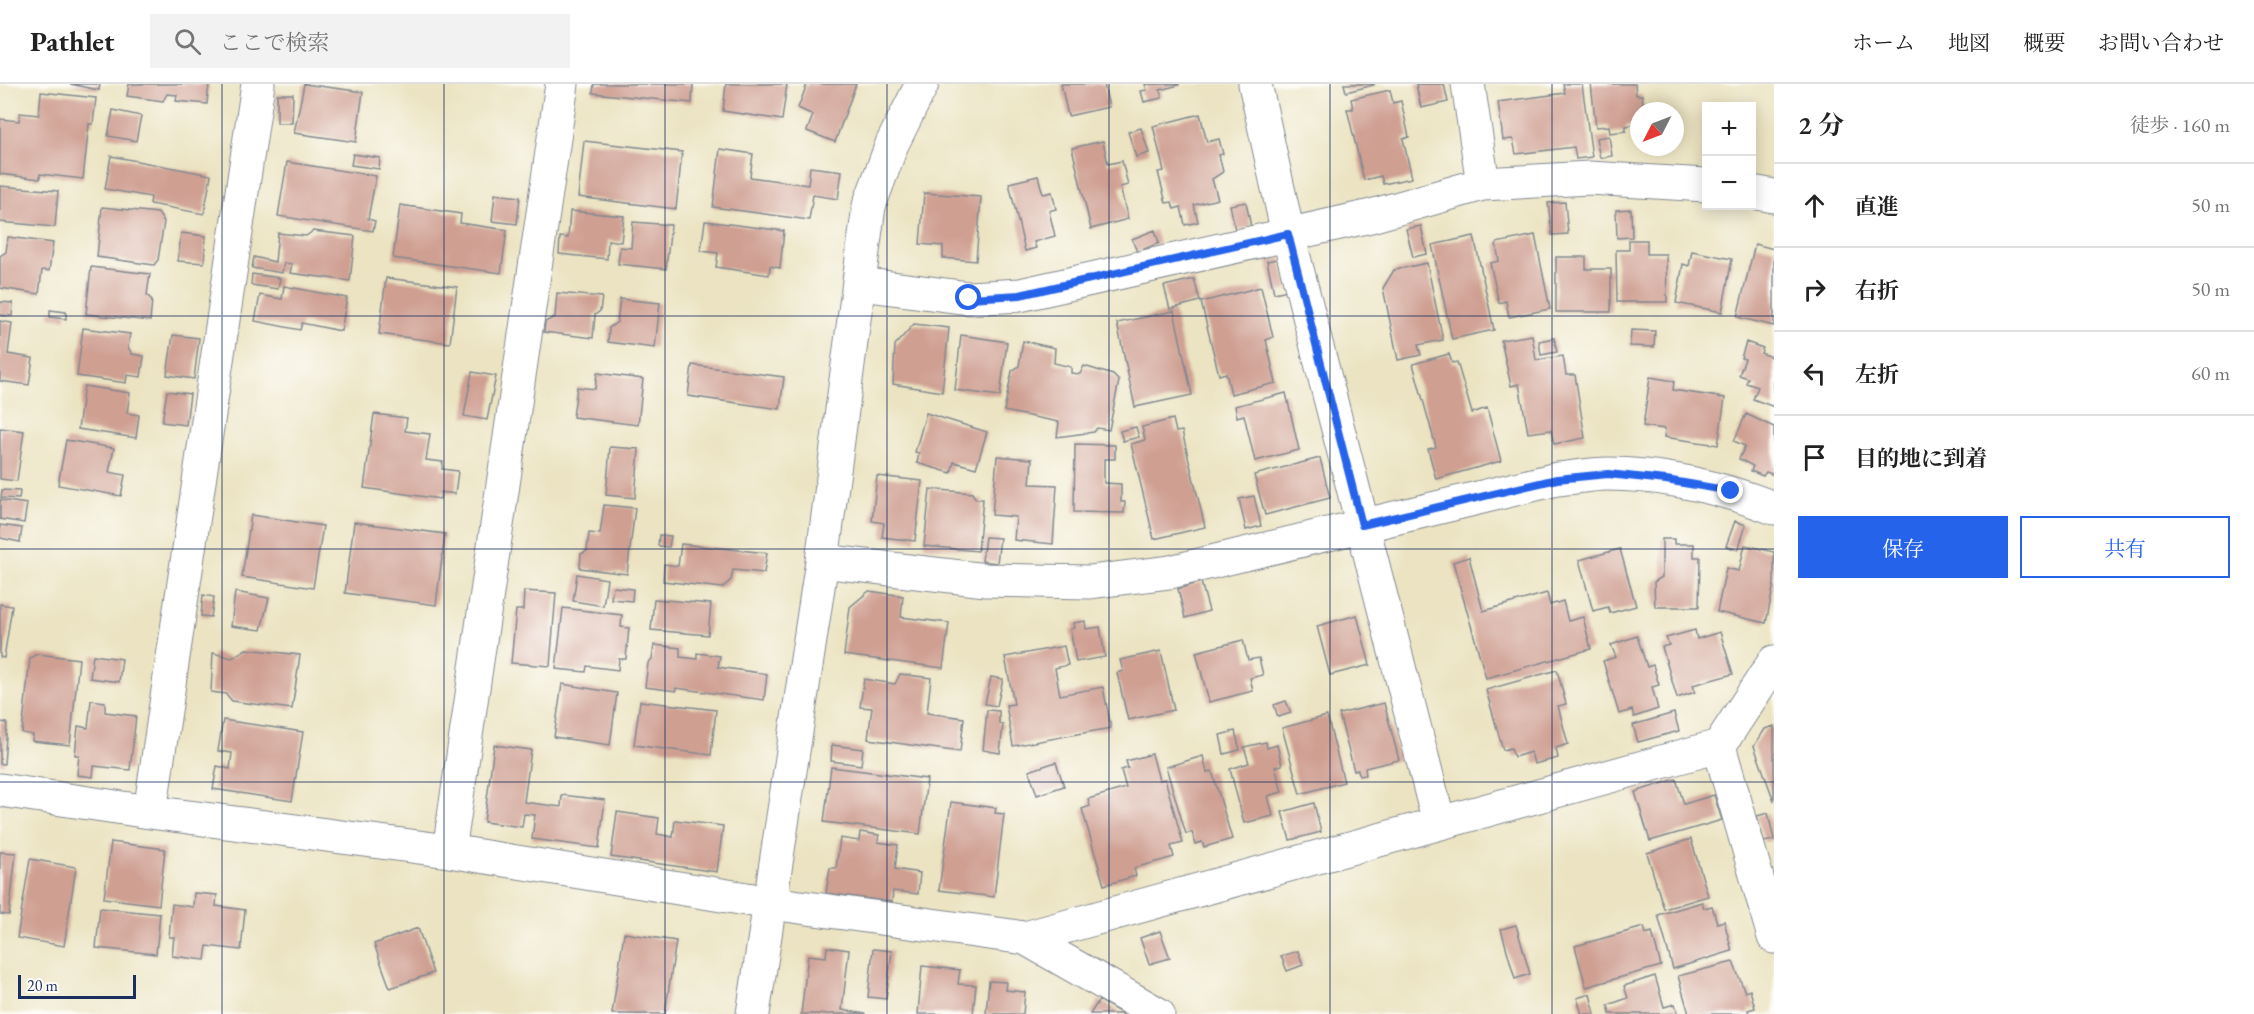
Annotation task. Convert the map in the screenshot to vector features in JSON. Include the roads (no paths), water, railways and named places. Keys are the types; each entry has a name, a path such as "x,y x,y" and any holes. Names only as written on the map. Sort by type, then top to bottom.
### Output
{"street":[{"path":"150,812 258,84"},
{"path":"449,851 562,84"},
{"path":"1255,84 1288,234 1439,823"},
{"path":"1468,84 1483,184"},
{"path":"753,1014 822,561 861,284 869,206 913,87"},
{"path":"861,284 969,298 1020,295 1371,216 1483,184 1589,178 1702,185"},
{"path":"1756,193 1774,196"},
{"path":"822,561 986,580 1090,582 1170,572 1557,479 1608,474 1666,480 1731,491 1774,508"},
{"path":"1025,938 1719,746 1774,662"},
{"path":"1719,746 1774,937"},
{"path":"0,790 449,851 771,903 1025,938 1158,1014"}]}
